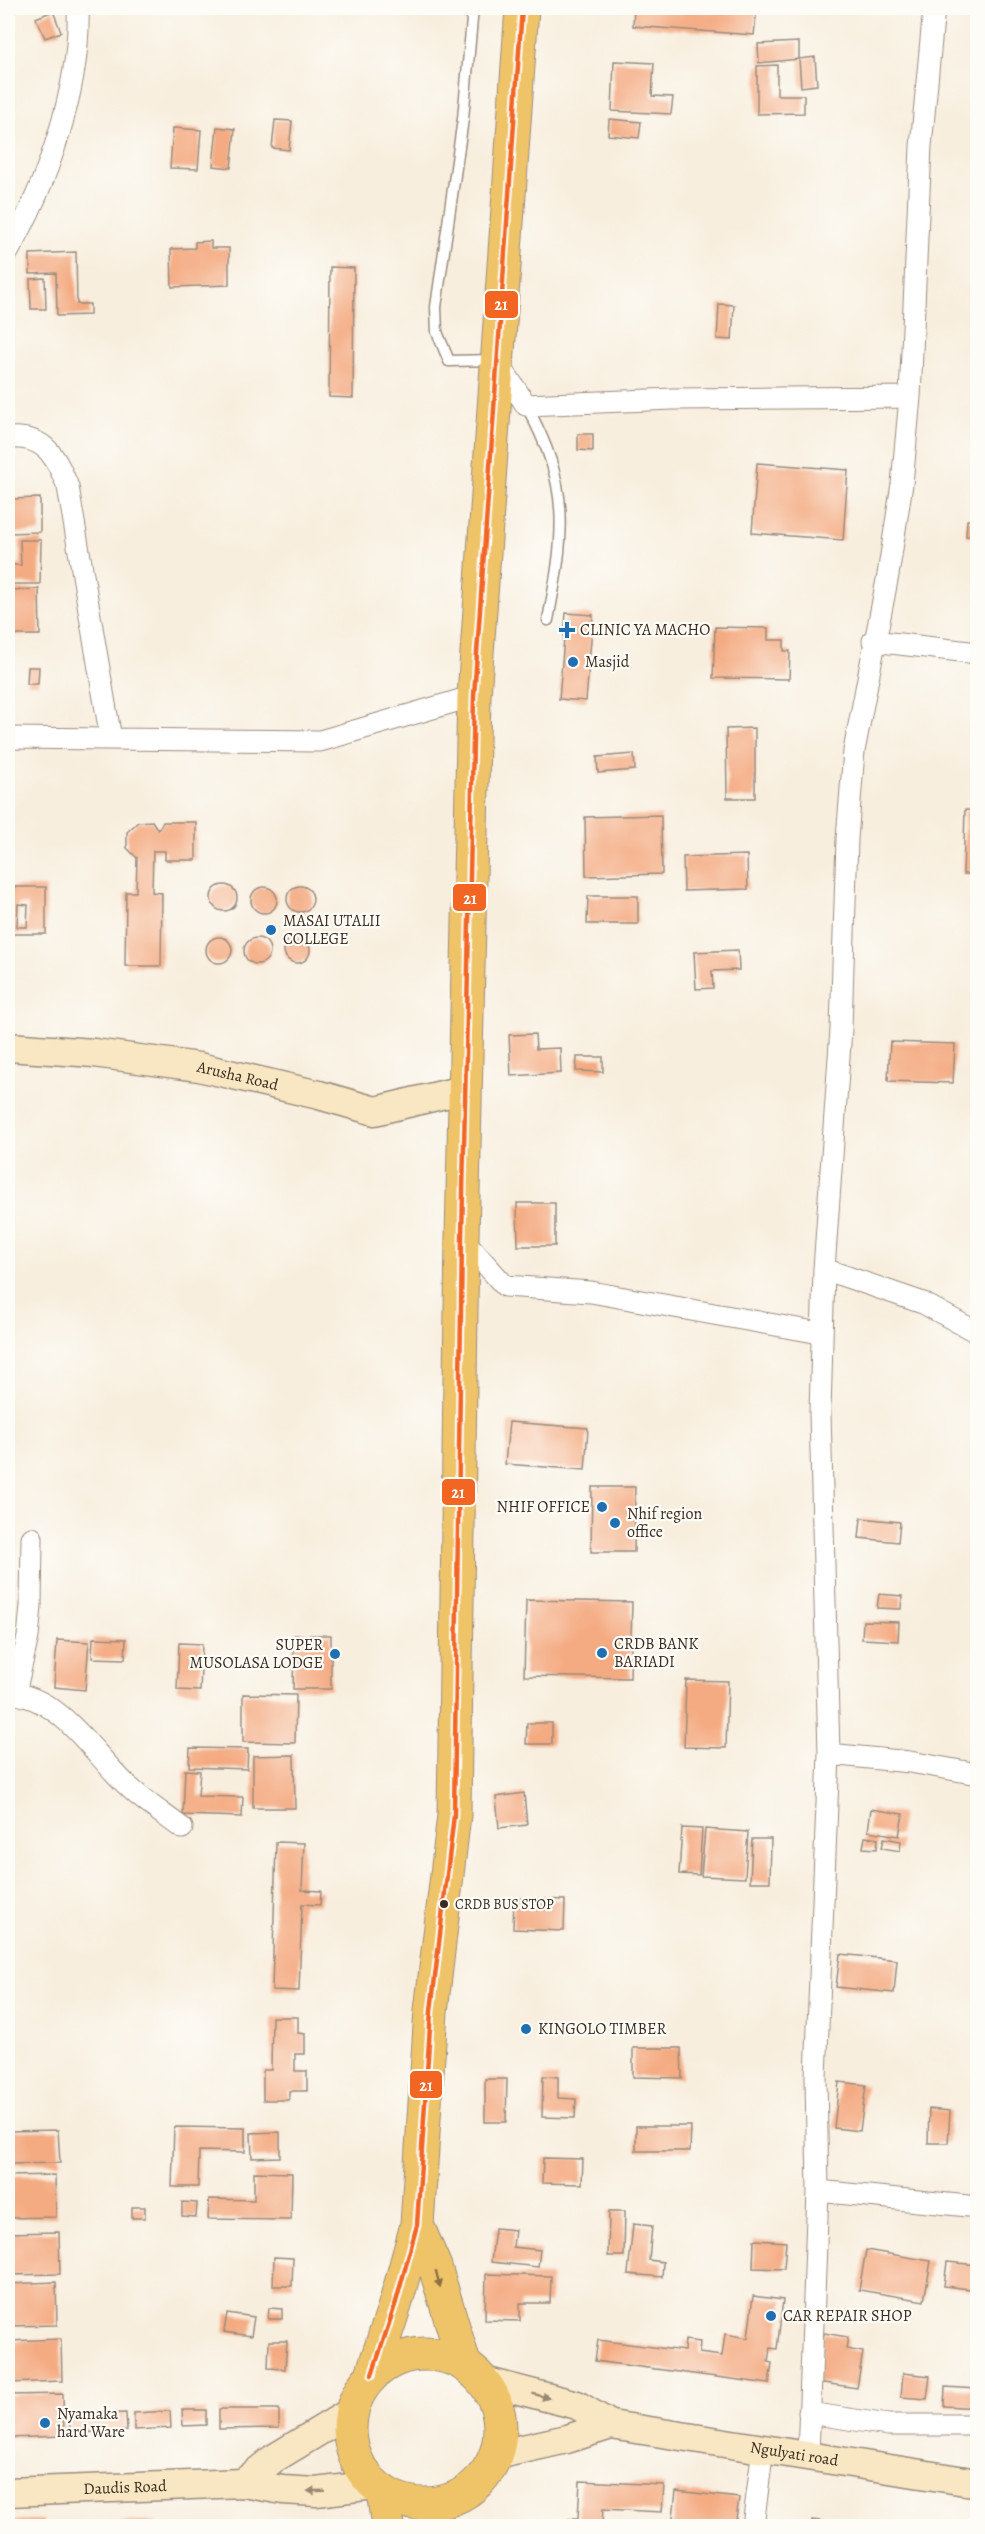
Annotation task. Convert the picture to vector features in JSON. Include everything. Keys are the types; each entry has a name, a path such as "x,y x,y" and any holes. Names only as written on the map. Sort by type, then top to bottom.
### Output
{"highway":[{"path":"372,2375 396,2302 417,2225 431,2011 454,1815 462,1238 474,696 522,8"},
{"path":"417,2225 474,2372 497,2404 501,2429 496,2455 483,2478 463,2494 438,2503 412,2504 379,2488 357,2462 350,2440 349,2413 358,2394 372,2375 391,2361 414,2354 440,2354 474,2372"},
{"path":"379,2488 388,2526"},
{"path":"448,2526 463,2494"}],"main road":[{"name":"Arusha Road","path":"8,1047 94,1053 199,1067 319,1095 375,1111 466,1089"},
{"name":"Ngulyati road","path":"474,2372 577,2405 611,2424 978,2483"},
{"path":"243,2483 273,2459 349,2413"},
{"name":"Ngulyati road","path":"496,2455 567,2439 611,2424"},
{"name":"Daudis Road","path":"8,2492 243,2483 283,2490 316,2492 379,2488"}],"street":[{"path":"8,252 40,192 63,121 79,32 78,8"},
{"path":"808,2455 818,2191 816,2077 829,1754 820,1333 841,1029 847,839 854,751 873,641 892,553 910,397 921,146 934,8"},
{"path":"496,360 526,405 673,399 910,397"},
{"path":"8,438 26,436 47,448 59,465 68,487 111,739"},
{"path":"873,641 978,653"},
{"path":"8,738 320,741 474,696"},
{"path":"462,1238 504,1286 591,1292 820,1333"},
{"path":"824,1269 923,1303 978,1333"},
{"path":"32,1538 28,1637 11,1693 34,1698 60,1715 130,1788 182,1828"},
{"path":"829,1754 910,1762 978,1774"},
{"path":"818,2191 978,2207"},
{"path":"808,2413 888,2424 978,2425"},
{"path":"753,2526 763,2448"}],"lane":[{"path":"473,8 464,119 435,307 437,332 449,361 496,360"},
{"path":"526,405 554,464 561,495 556,575 548,620"}],"building":[{"path":"634,8 757,8 754,35 633,26"},
{"path":"53,11 61,32 45,38 36,18"},
{"path":"799,42 799,59 759,63 758,44"},
{"path":"815,57 817,85 801,87 799,59"},
{"path":"614,61 654,63 652,96 673,97 671,114 612,111"},
{"path":"777,65 777,95 804,95 804,113 757,114 757,66"},
{"path":"609,119 641,122 639,138 608,135"},
{"path":"275,120 292,121 289,150 272,148"},
{"path":"217,127 235,129 231,168 213,166"},
{"path":"173,128 201,130 198,169 170,168"},
{"path":"211,241 211,248 229,248 229,285 172,287 171,249 195,248 195,242"},
{"path":"76,252 77,304 90,304 90,315 57,316 56,273 30,274 30,254"},
{"path":"330,267 354,268 353,398 329,397"},
{"path":"45,278 46,309 31,309 30,279"},
{"path":"719,304 734,305 732,340 717,339"},
{"path":"578,434 593,434 593,451 578,450"},
{"path":"757,463 848,470 843,540 752,533"},
{"path":"40,498 40,532 8,533 9,499"},
{"path":"967,520 978,520 978,537 966,536"},
{"path":"20,540 41,540 40,584 8,584 8,565 21,565"},
{"path":"39,589 40,635 8,635 8,590"},
{"path":"566,613 593,615 586,701 559,699"},
{"path":"715,627 768,628 768,640 784,640 784,651 790,651 789,679 713,678"},
{"path":"28,667 39,667 38,684 27,684"},
{"path":"755,728 755,798 727,798 726,729"},
{"path":"634,754 635,770 598,773 597,757"},
{"path":"965,810 978,810 978,874 963,874"},
{"path":"661,815 662,874 586,876 585,817"},
{"path":"152,821 158,830 163,822 196,822 196,860 165,860 165,851 153,851 152,892 162,893 161,966 125,966 126,892 136,892 137,858 127,848 127,832 138,822"},
{"path":"747,855 748,889 684,891 683,857"},
{"path":"224,885 233,889 237,898 233,907 224,911 215,907 211,898 215,889"},
{"path":"300,886 309,890 313,899 309,908 300,912 291,908 287,899 291,890"},
{"path":"8,887 46,887 46,934 8,934","holes":["18,904 28,905 27,927 17,927"]},
{"path":"264,887 273,891 277,900 273,909 264,913 255,909 251,900 255,891"},
{"path":"588,896 638,896 638,924 587,924"},
{"path":"219,937 228,941 232,950 228,959 219,963 210,959 206,950 210,941"},
{"path":"297,937 306,941 310,950 306,959 297,963 288,959 284,950 288,941"},
{"path":"257,938 266,942 270,951 266,960 257,964 248,960 244,951 248,942"},
{"path":"738,950 739,970 712,971 713,988 696,989 694,952"},
{"path":"535,1034 536,1049 560,1048 561,1073 511,1076 509,1035"},
{"path":"890,1042 955,1044 953,1083 888,1081"},
{"path":"577,1057 603,1057 603,1072 576,1071"},
{"path":"517,1203 555,1203 555,1246 518,1246"},
{"path":"509,1422 588,1428 585,1470 505,1464"},
{"path":"592,1487 635,1487 634,1552 591,1552"},
{"path":"861,1518 900,1522 898,1542 859,1538"},
{"path":"879,1594 902,1596 901,1609 877,1608"},
{"path":"526,1600 632,1602 630,1678 524,1676"},
{"path":"863,1621 899,1622 898,1641 862,1639"},
{"path":"294,1635 331,1635 331,1689 293,1689"},
{"path":"93,1638 126,1639 125,1659 92,1658"},
{"path":"57,1640 89,1642 85,1690 54,1687"},
{"path":"179,1643 202,1644 200,1691 177,1690"},
{"path":"686,1680 728,1681 726,1748 684,1747"},
{"path":"243,1694 296,1695 295,1743 243,1742"},
{"path":"527,1723 552,1723 552,1744 526,1744"},
{"path":"190,1748 248,1749 247,1769 189,1767"},
{"path":"294,1755 295,1808 253,1808 253,1756"},
{"path":"185,1770 200,1771 198,1796 243,1797 242,1817 183,1815"},
{"path":"524,1793 527,1825 499,1828 496,1797"},
{"path":"871,1809 903,1814 899,1836 868,1831"},
{"path":"682,1828 702,1829 699,1875 679,1874"},
{"path":"705,1829 748,1832 745,1878 701,1876"},
{"path":"865,1837 878,1839 877,1849 863,1848"},
{"path":"884,1838 901,1841 900,1851 882,1848"},
{"path":"752,1839 771,1839 770,1882 750,1882"},
{"path":"276,1842 304,1843 302,1890 321,1891 320,1905 302,1904 299,1991 272,1990"},
{"path":"514,1898 565,1900 564,1931 513,1929"},
{"path":"840,1954 897,1960 894,1993 836,1987"},
{"path":"272,2017 298,2017 298,2033 305,2034 305,2054 295,2054 295,2071 307,2071 307,2091 289,2091 289,2100 263,2100 263,2070 271,2070"},
{"path":"633,2048 681,2048 682,2078 633,2077"},
{"path":"543,2076 558,2077 558,2098 576,2099 575,2118 542,2117"},
{"path":"485,2079 507,2079 506,2122 485,2122"},
{"path":"839,2082 866,2085 860,2131 834,2128"},
{"path":"929,2109 950,2111 948,2143 928,2143"},
{"path":"636,2126 691,2126 690,2151 636,2151"},
{"path":"174,2127 245,2128 245,2152 199,2151 198,2187 172,2187"},
{"path":"58,2130 60,2163 8,2164 8,2131"},
{"path":"280,2132 280,2157 252,2158 251,2133"},
{"path":"543,2158 583,2159 582,2184 542,2183"},
{"path":"254,2172 292,2173 291,2220 208,2219 209,2199 254,2200"},
{"path":"55,2175 56,2217 8,2218 8,2176"},
{"path":"182,2202 197,2203 196,2217 182,2216"},
{"path":"132,2207 145,2207 145,2218 132,2218"},
{"path":"609,2211 625,2211 624,2256 608,2256"},
{"path":"633,2224 652,2226 649,2260 663,2262 662,2277 628,2274"},
{"path":"495,2228 515,2230 513,2247 540,2250 538,2267 491,2262"},
{"path":"59,2232 60,2274 8,2275 8,2233"},
{"path":"754,2240 786,2242 784,2269 753,2268"},
{"path":"866,2250 931,2261 924,2301 859,2290"},
{"path":"274,2257 293,2258 292,2286 273,2286"},
{"path":"947,2262 978,2265 978,2290 944,2286"},
{"path":"486,2274 551,2276 550,2303 520,2303 520,2321 485,2320"},
{"path":"56,2282 57,2325 8,2326 8,2284"},
{"path":"753,2296 783,2300 777,2349 770,2348 768,2362 772,2363 769,2384 595,2361 598,2340 684,2351 685,2340 700,2342 699,2353 722,2356 725,2334 748,2338"},
{"path":"269,2308 282,2309 282,2319 268,2319"},
{"path":"227,2313 254,2317 251,2336 224,2332"},
{"path":"824,2333 848,2337 846,2349 863,2352 857,2388 817,2382"},
{"path":"61,2339 62,2381 8,2383 8,2341"},
{"path":"269,2341 287,2341 285,2369 268,2368"},
{"path":"903,2373 930,2376 927,2399 901,2397"},
{"path":"945,2387 978,2389 978,2408 944,2406"},
{"path":"63,2394 64,2436 8,2438 8,2395"},
{"path":"219,2409 279,2409 279,2428 219,2429"},
{"path":"182,2410 206,2410 206,2425 183,2426"},
{"path":"170,2411 171,2428 134,2430 134,2413"},
{"path":"126,2413 127,2431 70,2433 69,2415"},
{"path":"580,2481 664,2485 662,2512 603,2509 602,2526 568,2526 569,2519 578,2519"},
{"path":"676,2491 739,2498 735,2526 672,2526"},
{"path":"43,2520 43,2526 8,2526 8,2521"},
{"path":"812,2520 854,2525 854,2526 811,2526"},
{"path":"110,2522 155,2522 155,2526 110,2526"}],"transit line":[{"name":"21","path":"372,2375 396,2302 417,2225 431,2011 454,1815 462,1238 474,696 522,8"}],"place":[{"name":"CLINIC YA MACHO","path":"567,630"},
{"name":"Masjid","path":"573,662"},
{"name":"MASAI UTALII COLLEGE","path":"271,930"},
{"name":"NHIF OFFICE","path":"602,1507"},
{"name":"Nhif region office","path":"615,1523"},
{"name":"CRDB BANK BARIADI","path":"602,1653"},
{"name":"SUPER MUSOLASA LODGE","path":"335,1654"},
{"name":"CRDB BUS STOP","path":"444,1904"},
{"name":"KINGOLO TIMBER","path":"526,2029"},
{"name":"CAR REPAIR SHOP","path":"771,2316"},
{"name":"Nyamaka hard Ware","path":"45,2423"}]}
